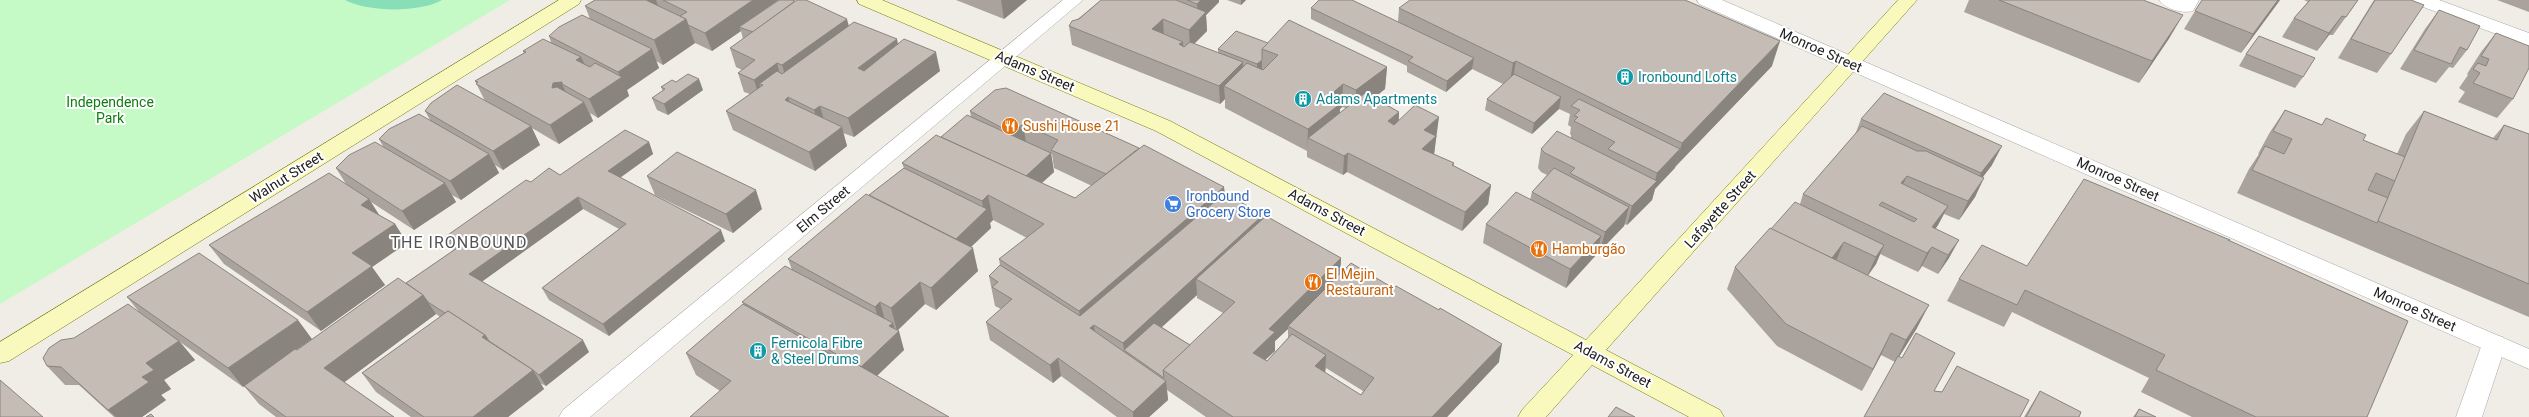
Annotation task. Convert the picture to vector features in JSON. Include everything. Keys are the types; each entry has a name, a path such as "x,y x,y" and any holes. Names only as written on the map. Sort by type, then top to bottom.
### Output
{"street":[{"name":"Walnut Street","path":"0,354 572,0"},
{"name":"Adams Street","path":"866,0 1163,126 1711,417"},
{"name":"Elm Street","path":"572,417 1074,0"},
{"name":"Monroe Street","path":"1706,0 2529,359"},
{"name":"Lafayette Street","path":"1531,417 1853,64 1908,0"},
{"path":"2168,0 2188,3"},
{"path":"2422,0 2529,40"},
{"path":"2469,417 2494,344"}],"green space":[{"name":"Independence Park","path":"0,0 510,0 0,304"},
{"path":"345,0 442,0 432,4 407,9 380,9 355,4"}],"building":[{"path":"595,0 646,0 686,19 654,40 585,6"},
{"path":"663,0 753,0 705,33 688,25 686,19 680,16 687,12"},
{"path":"779,0 795,1 753,32 739,27"},
{"path":"797,0 806,0 847,19 782,65 777,63 754,80 738,73 755,60 730,48"},
{"path":"1101,0 1176,0 1206,12 1189,30 1163,19 1152,29 1183,42 1179,44 1184,47 1190,42 1243,62 1219,86 1069,26 1072,21 1079,19"},
{"path":"1187,0 1201,0 1197,4"},
{"path":"1319,0 1352,0 1474,58 1447,81 1408,61 1413,57 1311,8"},
{"name":"Ironbound Lofts","path":"1410,0 1685,0 1780,41 1682,143 1516,61 1513,63 1399,8"},
{"path":"1999,0 2143,0 2183,15 2152,61"},
{"path":"2202,0 2278,0 2253,34 2195,11"},
{"path":"2310,0 2358,0 2346,17 2342,16 2329,33 2294,18"},
{"path":"2375,0 2411,0 2424,5 2391,54 2351,39"},
{"path":"2439,10 2480,26 2467,50 2460,47 2451,64 2414,50"},
{"path":"582,15 652,49 618,72 549,36 559,27"},
{"name":"Adams Apartments","path":"1289,20 1387,67 1356,90 1343,84 1328,97 1340,104 1308,129 1224,86 1247,63 1263,70 1278,55 1262,49"},
{"path":"854,22 897,39 858,68 864,71 904,39 936,52 848,118 820,106 814,110 788,97 785,100 842,127 809,152 726,111 763,85 759,84 777,71 782,74"},
{"path":"1236,31 1268,43 1262,49 1262,60 1257,64 1218,49"},
{"path":"2496,33 2529,46 2529,68 2513,99 2473,83 2480,73 2473,69 2478,63 2486,66 2489,59 2481,56"},
{"path":"2259,36 2315,58 2303,77 2246,54"},
{"path":"543,39 581,57 576,60 590,67 595,63 622,77 589,99 562,84 562,82 553,83 552,88 557,87 584,102 550,125 476,84 478,82 475,81 526,52 523,51"},
{"path":"688,74 699,79 664,104 652,98 665,89 661,87 672,80 676,82"},
{"path":"1514,74 1561,97 1534,123 1487,99"},
{"path":"457,85 531,126 493,151 425,111 431,103"},
{"path":"1006,88 1139,148 1106,174 1051,150 1058,140 1023,124 1012,133 970,111 995,90"},
{"path":"1365,93 1399,112 1388,121 1394,125 1415,105 1439,117 1424,130 1436,136 1422,149 1454,163 1452,165 1491,185 1465,212 1348,153 1344,156 1308,138"},
{"path":"1884,93 2002,146 1981,173 1861,119"},
{"path":"1579,99 1680,149 1657,173 1608,149 1615,142 1574,121 1578,117 1574,116 1580,110 1571,106"},
{"path":"2285,110 2322,125 2326,118 2366,135 2363,140 2405,157 2395,181 2376,173 2368,190 2388,198 2377,223 2252,170 2265,146 2284,154 2292,139 2273,131"},
{"path":"2424,111 2497,140 2504,125 2529,134 2529,284 2378,221"},
{"path":"419,114 489,154 450,181 379,139 389,129"},
{"path":"967,115 1051,153 1026,176 941,137"},
{"path":"1862,126 1917,151 1926,151 1984,178 1968,201 1907,176 1901,183 1948,206 1932,227 1959,240 1948,255 1932,247 1927,253 1803,194","holes":["1882,202 1917,219 1914,222 1879,205"]},
{"path":"625,130 649,142 608,171 721,230 603,324 542,288 626,224 578,197 469,274 583,340 539,375 489,341 485,335 448,311 445,313 428,302 423,295 406,283 460,246 445,237 526,180 531,182 549,168 560,175"},
{"path":"1557,131 1657,181 1632,206 1570,173 1575,168 1545,153 1541,149"},
{"path":"936,135 1075,198 1144,145 1224,187 1079,311 999,259 1044,224 988,195 982,201 902,163"},
{"path":"375,142 445,183 402,211 336,168 349,155"},
{"path":"677,152 756,190 726,214 647,176"},
{"path":"904,168 987,209 956,239 869,195"},
{"path":"1554,168 1629,207 1605,232 1532,192"},
{"path":"329,173 369,199 361,205 395,224 352,253 372,266 307,312 209,245"},
{"path":"2084,179 2230,240 2228,240 2408,321 2367,417 2256,417 2156,370 2165,355 2025,290 2017,305 1959,279 1982,245 2027,266"},
{"path":"1516,192 1601,236 1570,269 1486,224"},
{"path":"1225,193 1263,215 1123,343 1094,325 1090,328 1166,381 1133,412 1058,358 1050,365 986,322 1012,299 992,287 998,282 989,276 1000,265 1080,316"},
{"path":"866,194 973,248 931,288 920,282 891,308 880,302 875,307 788,259"},
{"path":"1795,202 1884,245 1876,257 1844,242 1832,258 1771,229"},
{"path":"1266,216 1341,258 1269,329 1275,332 1253,353 1267,361 1292,334 1326,355 1315,366 1361,395 1374,378 1288,326 1351,263 1393,288 1396,286 1439,310 1440,308 1502,344 1432,417 1233,417 1163,370 1235,302 1196,279"},
{"path":"1770,228 1929,305 1906,340 1891,333 1873,369 1786,324 1735,267"},
{"path":"199,253 298,320 228,368 127,297"},
{"path":"785,266 893,323 889,326 899,331 861,367 742,302"},
{"path":"398,278 423,295 324,368 394,417 286,417 244,386 295,349 297,350"},
{"path":"128,304 179,341 146,363 154,370 142,377 149,382 108,410 61,367 47,366 43,358 49,348 61,340 74,338"},
{"name":"Fernicola Fibre & Steel Drums","path":"743,304 835,357 839,354 949,417 690,417 731,381 686,353"},
{"path":"448,311 485,335 482,337 533,370 473,417 424,417 362,373"},
{"path":"1154,323 1190,345 1163,370 1164,378 1124,350"},
{"path":"1916,333 1955,353 1934,391 1942,392 1957,366 2029,400 2020,417 1864,417 1898,356 1902,358"},
{"path":"0,380 43,417 0,417"},
{"path":"2040,391 2081,412 2079,417 2026,417"},
{"path":"1616,407 1635,417 1608,417"},
{"path":"2139,409 2156,417 2135,417"},
{"path":"151,414 154,417 146,417"}],"place":[{"name":"Ironbound Lofts","path":"1625,77"},
{"name":"Adams Apartments","path":"1303,99"},
{"name":"Sushi House 21","path":"1010,126"},
{"name":"Ironbound Grocery Store","path":"1173,204"},
{"name":"Hamburgão","path":"1539,249"},
{"name":"El Mejin Restaurant","path":"1313,282"},
{"name":"Fernicola Fibre & Steel Drums","path":"758,351"}],"district":[{"name":"THE IRONBOUND","path":"459,242"}]}
